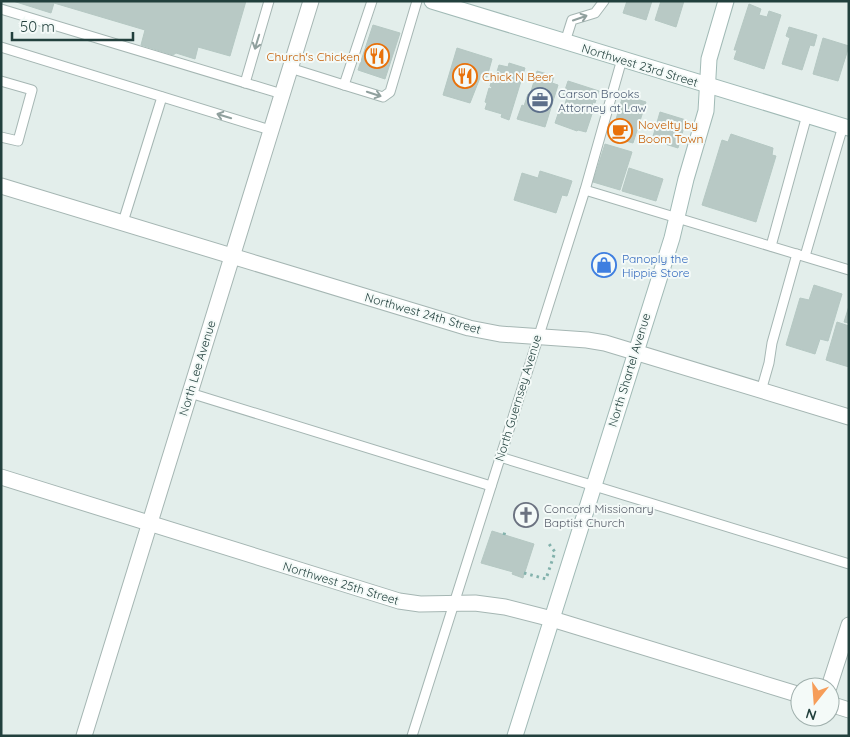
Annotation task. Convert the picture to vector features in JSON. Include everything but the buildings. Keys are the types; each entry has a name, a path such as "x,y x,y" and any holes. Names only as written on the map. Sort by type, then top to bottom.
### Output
{"street":[{"name":"North Lee Avenue","path":"84,736 311,1"},
{"name":"Northwest 23rd Street","path":"432,1 846,127"},
{"name":"North Shartel Avenue","path":"514,736 677,217 706,111 709,59 726,1"},
{"name":"Northwest 24th Street","path":"1,186 469,328 500,334 605,343 849,417"},
{"name":"Northwest 25th Street","path":"1,477 399,602 476,604 506,607 552,619 790,692"},
{"path":"832,677 849,626"}],"lane":[{"path":"245,83 269,1"},
{"path":"344,85 372,1"},
{"path":"290,68 383,97 390,92 417,1"},
{"path":"565,42 572,20 595,13 604,1"},
{"path":"1,9 282,94"},
{"path":"1,47 270,130"},
{"name":"North Guernsey Avenue","path":"412,736 585,190 622,59"},
{"path":"1,81 32,90 18,141 1,137"},
{"path":"123,222 162,97"},
{"path":"771,246 806,115"},
{"path":"761,391 769,363 772,343 846,127"},
{"path":"585,190 849,270"},
{"path":"190,393 491,486"},
{"path":"500,457 849,564"}],"path":[{"path":"524,573 546,579 555,552 549,544"}],"place":[{"name":"Church's Chicken","path":"377,56"},
{"name":"Chick N Beer","path":"465,76"},
{"name":"Carson Brooks Attorney at Law","path":"540,100"},
{"name":"Novelty by Boom Town","path":"620,131"},
{"name":"Panoply the Hippie Store","path":"604,265"},
{"name":"Concord Missionary Baptist Church","path":"526,515"}]}
